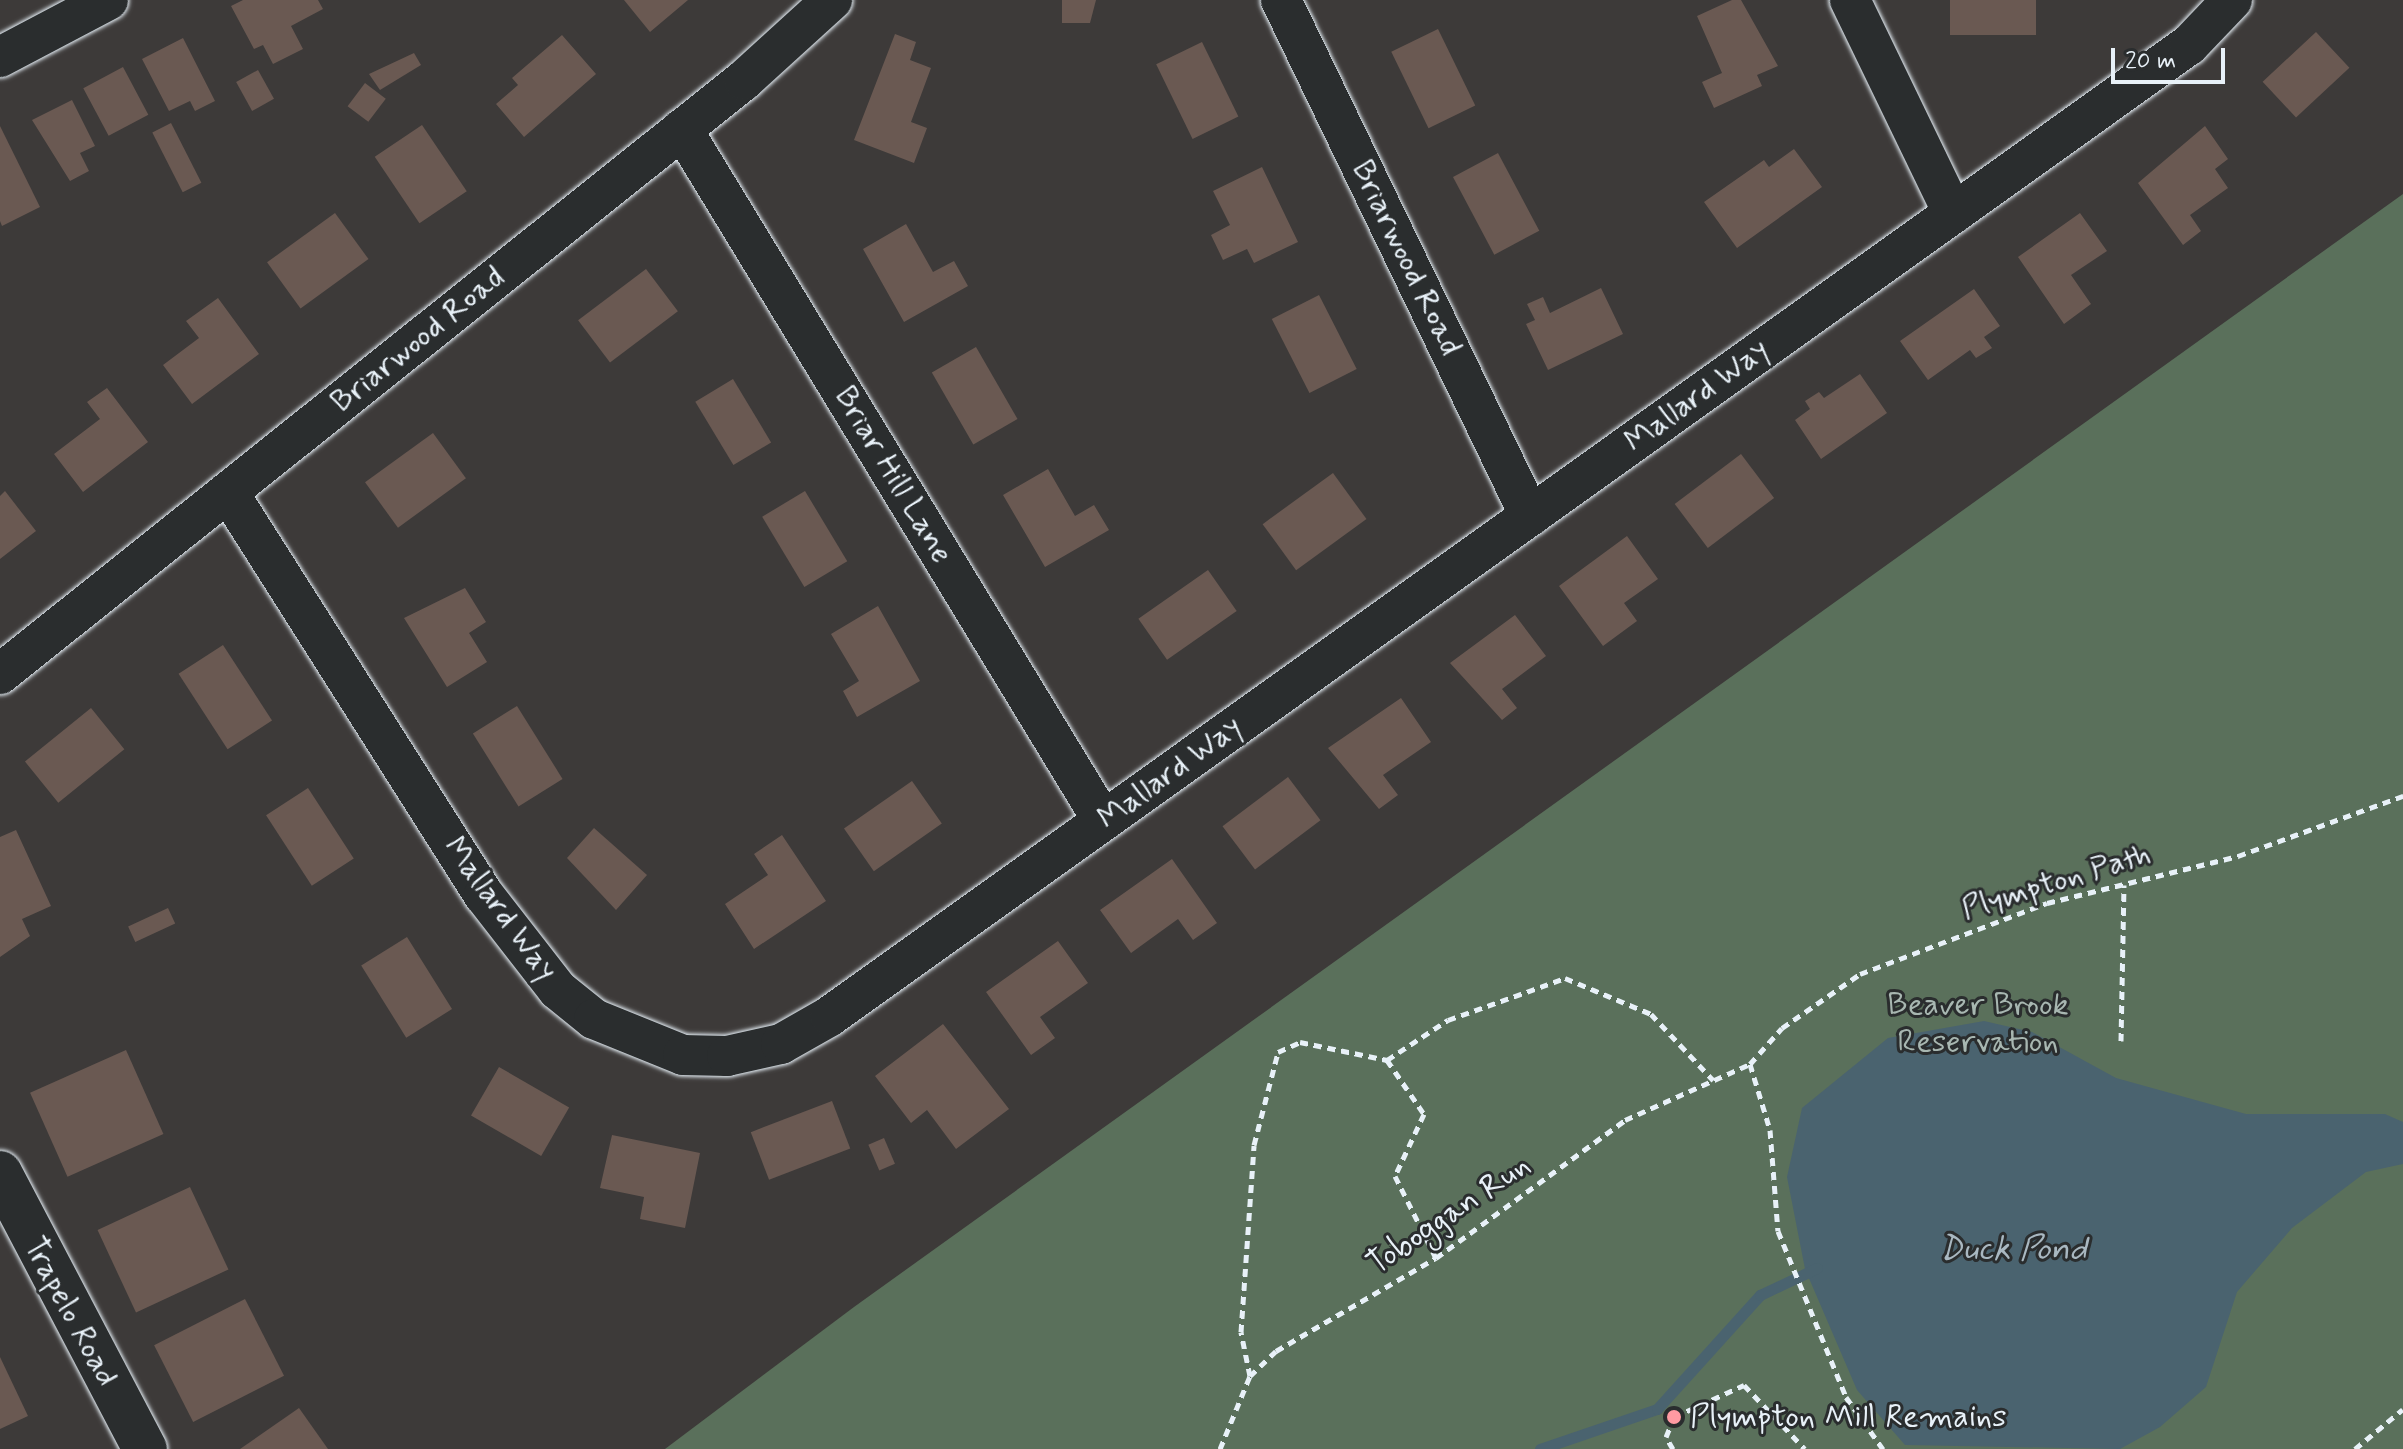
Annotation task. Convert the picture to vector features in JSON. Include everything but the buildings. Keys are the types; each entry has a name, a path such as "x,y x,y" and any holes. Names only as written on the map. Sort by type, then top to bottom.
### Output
{"main road":[{"name":"Trapelo Road","path":"0,1173 134,1446"}],"street":[{"path":"0,57 108,0"},
{"name":"Briarwood Road","path":"0,674 682,129 832,0"},
{"name":"Briarwood Road","path":"1281,0 1530,516"},
{"path":"1850,0 1953,213"},
{"name":"Mallard Way","path":"228,492 525,954 594,1019 635,1039 683,1055 727,1056 781,1044 1103,821 2189,45 2232,0"},
{"name":"Briar Hill Lane","path":"682,129 1103,821"}],"path":[{"name":"Plympton Path","path":"1750,1064 1782,1028 1860,974 2047,903 2238,856 2403,796"},
{"path":"2121,1041 2124,885"},
{"path":"1387,1060 1448,1020 1565,978 1651,1014 1713,1080"},
{"path":"1250,1376 1241,1332 1267,1074 1278,1052 1300,1042 1387,1060 1424,1114 1395,1176 1436,1258"},
{"path":"1750,1064 1770,1130 1778,1231 1846,1397 1883,1449"},
{"name":"Toboggan Run","path":"1220,1449 1250,1376 1276,1351 1436,1258 1625,1120 1750,1064"},
{"path":"1673,1449 1666,1437 1674,1417 1744,1385 1805,1449"},
{"path":"2355,1449 2403,1409"}],"green space":[{"name":"Beaver Brook Reservation","path":"2403,194 2403,1449 665,1449 854,1307"}],"water":[{"name":"Duck Pond","path":"1984,1021 2032,1032 2116,1078 2246,1114 2385,1114 2403,1122 2403,1164 2366,1172 2292,1228 2237,1292 2206,1387 2160,1427 2120,1449 1905,1445 1857,1390 1805,1269 1787,1177 1802,1108 1888,1038"}],"waterway":[{"path":"1540,1449 1657,1409 1760,1295 1817,1268"}],"place":[{"name":"Plympton Mill Remains","path":"1674,1417"}]}
